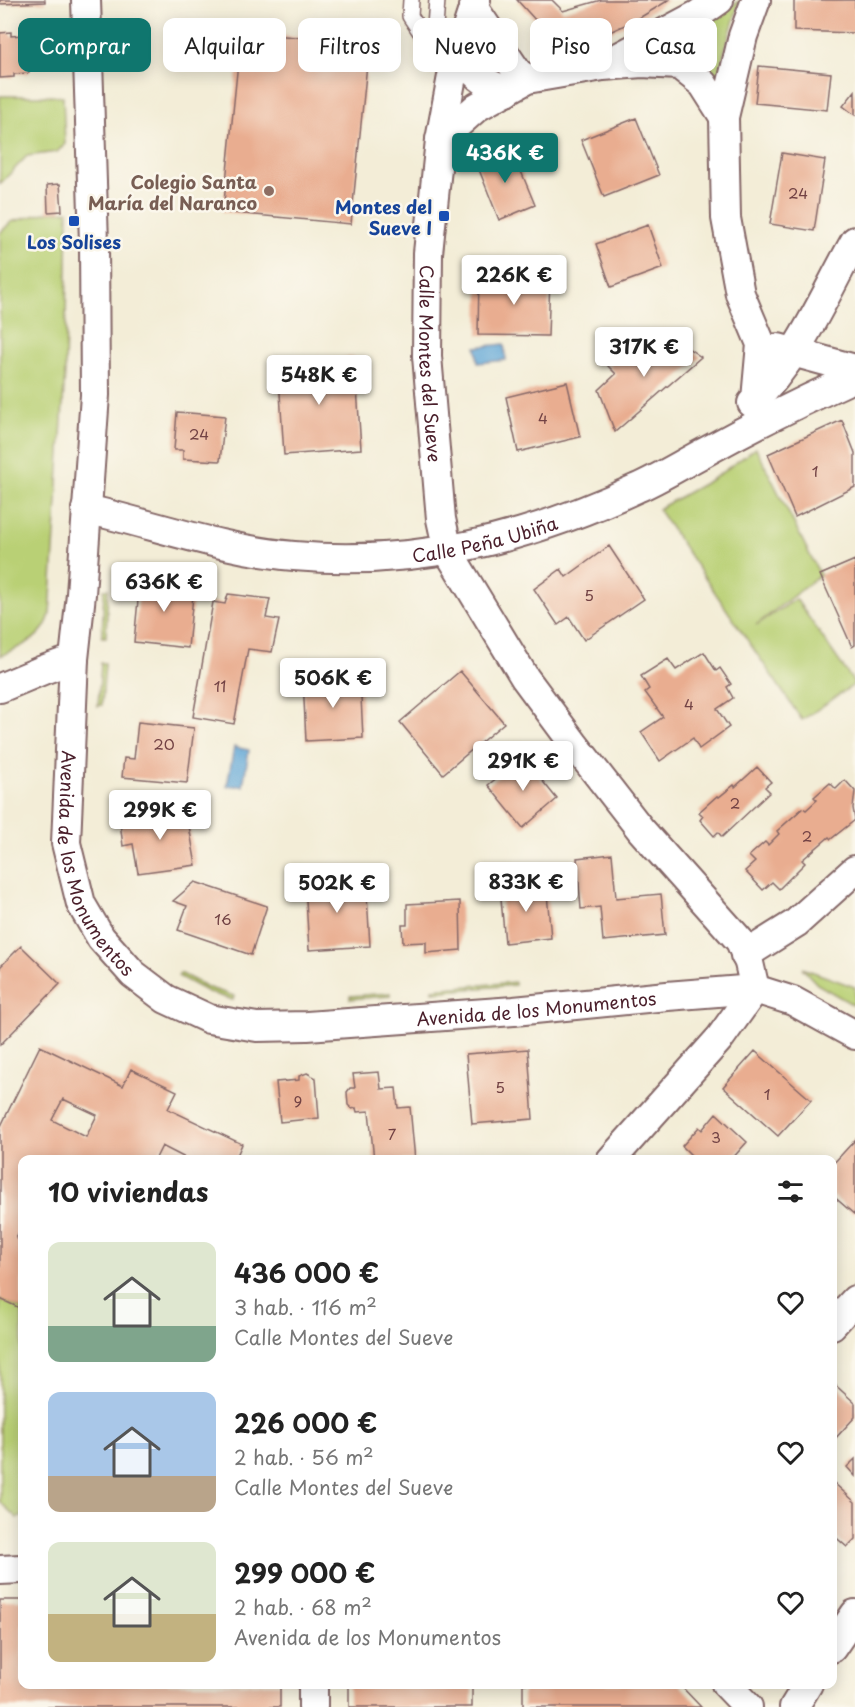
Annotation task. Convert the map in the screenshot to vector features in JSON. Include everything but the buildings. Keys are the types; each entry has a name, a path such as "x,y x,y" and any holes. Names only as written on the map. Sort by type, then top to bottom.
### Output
{"street":[{"name":"Avenida de los Monumentos","path":"86,0 94,243 95,395 81,594 74,659 66,843 81,904 101,938 133,974 166,999 209,1019 257,1027 307,1026 514,1011 756,989 793,1001 855,1035"},
{"path":"612,61 699,14 719,0"},
{"path":"756,0 742,36 724,117 726,218 740,294 762,344 756,399"},
{"name":"Calle Montes del Sueve","path":"465,18 475,3"},
{"path":"475,3 518,81"},
{"path":"612,65 642,63 678,65 704,84 724,117"},
{"name":"Calle Montes del Sueve","path":"453,72 440,140 428,253 427,356 441,519 448,551 525,678 574,744 641,830 740,941 756,989"},
{"path":"471,72 488,84 569,72"},
{"path":"440,140 477,106 518,81"},
{"path":"697,456 756,399 785,366 815,317 855,242"},
{"path":"762,344 855,369"},
{"name":"Calle Peña Ubiña","path":"86,509 253,550 294,556 355,558 448,551 502,539 576,515 638,488 795,403 855,377"},
{"path":"0,688 74,659"},
{"path":"746,955 796,923 855,870"},
{"path":"615,1155 720,1038 756,989"},
{"path":"837,1320 855,1300"},
{"path":"0,1570 18,1569"},
{"path":"837,1641 855,1614"},
{"path":"313,1689 313,1707"},
{"path":"731,1689 748,1707"},
{"path":"794,1707 805,1689"}],"lane":[{"path":"411,0 410,16 413,20"},
{"path":"437,0 441,18"}],"green space":[{"path":"740,0 724,53 718,83 697,72 717,72 717,18"},
{"path":"0,96 63,96 65,144 57,152 27,156 0,184"},
{"path":"68,211 65,371 50,614 43,630 37,636 0,656 0,233 11,222 48,212"},
{"path":"756,448 820,575 756,625 796,599 855,684 802,720 658,509 714,478"},
{"path":"104,589 108,589 106,637 102,637"},
{"path":"101,663 105,663 102,705 98,706"},
{"path":"802,968 855,987 855,1006 817,984"},
{"path":"180,973 209,988 234,996 233,1000 208,992 178,976"},
{"path":"515,982 515,985 433,992 433,989"},
{"path":"390,993 390,996 350,999 350,996"},
{"path":"0,1299 18,1307 18,1518 0,1502"}],"water":[{"path":"504,344 506,360 478,363 476,347"},
{"path":"234,747 249,750 243,786 227,786"}],"place":[{"name":"Colegio Santa María del Naranco","path":"269,191"},
{"name":"Montes del Sueve I","path":"444,216"},
{"name":"Los Solises","path":"74,221"}]}
